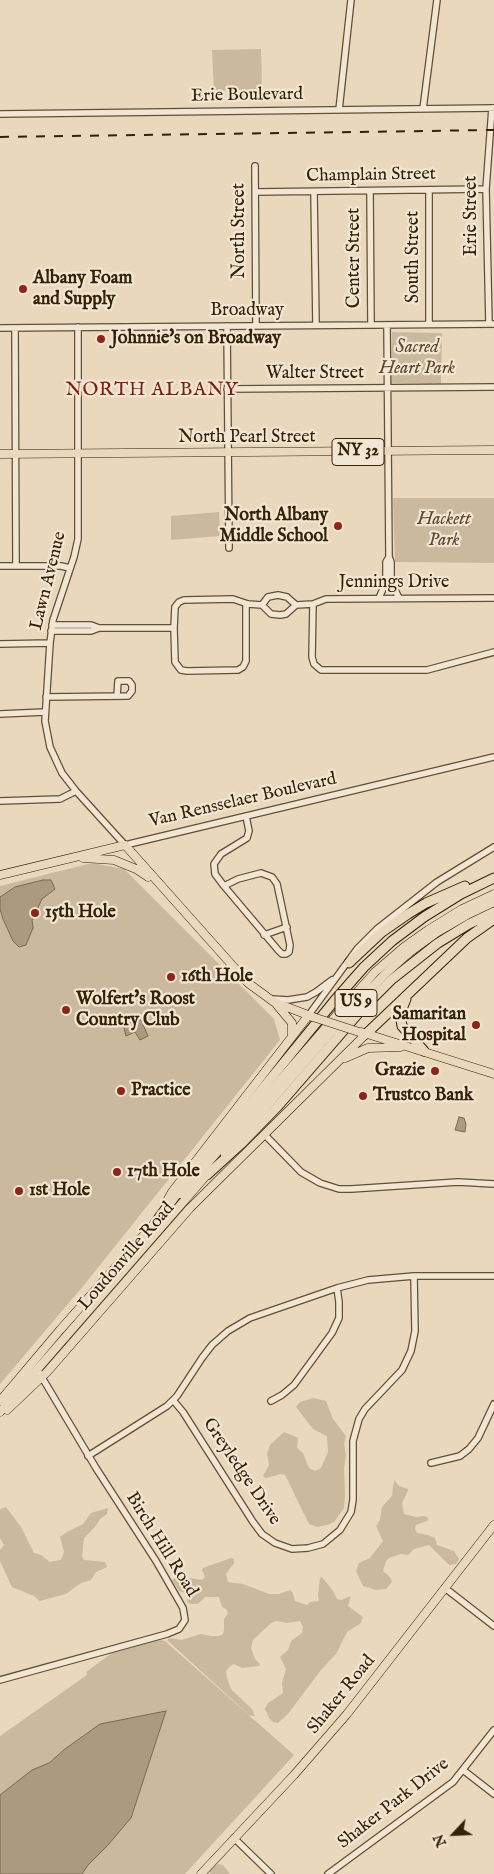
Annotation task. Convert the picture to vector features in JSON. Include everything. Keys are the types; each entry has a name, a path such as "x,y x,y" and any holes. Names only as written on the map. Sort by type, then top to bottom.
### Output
{"highway":[{"path":"349,963 382,932 416,908 481,879 494,877"},
{"path":"156,1222 178,1192 364,967 392,941 424,917 461,894 494,877"},
{"path":"207,1175 278,1106 363,1008 391,980 438,943 494,912"},
{"path":"363,1033 407,996 467,938 494,919"},
{"path":"407,996 401,1009 401,1023 408,1034 424,1051"}],"main road":[{"name":"North Pearl Street","path":"0,454 494,450"},
{"name":"Van Rensselaer Boulevard","path":"0,875 125,845"},
{"path":"125,845 235,971 271,1000 292,1023 291,1038"},
{"path":"74,858 120,862 142,872 169,896"},
{"name":"US 9","path":"0,1401 60,1330 211,1161 375,972 404,947 428,930 462,909 494,894"},
{"name":"US 9","path":"0,1412 375,983 401,959 436,933 494,902"},
{"path":"271,1000 310,1017 494,1074"},
{"path":"156,1222 172,1192 291,1038 310,1017"},
{"name":"Loudonville Road","path":"0,1416 42,1378 190,1208 337,1063 363,1033"},
{"path":"337,1063 353,1053 368,1048 414,1048"},
{"path":"37,1369 38,1361 60,1330"},
{"name":"Shaker Road","path":"201,1874 338,1725 494,1525"}],"street":[{"path":"339,110 351,0"},
{"path":"423,109 437,0"},
{"name":"Erie Boulevard","path":"0,114 493,108"},
{"name":"Erie Street","path":"491,324 486,189 493,108"},
{"name":"North Street","path":"255,166 256,326"},
{"name":"Champlain Street","path":"256,192 486,189"},
{"name":"South Street","path":"429,190 429,324"},
{"name":"Center Street","path":"370,191 371,325"},
{"path":"314,192 316,325"},
{"name":"Broadway","path":"0,328 491,324"},
{"path":"379,598 386,582 386,563 388,557 387,325"},
{"path":"227,326 229,548"},
{"name":"Lawn Avenue","path":"78,327 78,540 51,628 45,712 47,735 52,753 62,773 125,845"},
{"path":"15,328 16,566"},
{"name":"Walter Street","path":"227,389 494,387"},
{"path":"388,557 391,562 391,582 399,598"},
{"path":"0,566 62,566 70,568"},
{"name":"Jennings Drive","path":"262,605 268,597 278,595 287,597 296,605"},
{"name":"Jennings Drive","path":"174,628 175,607 182,600 233,599 246,604 262,605 271,614 280,615 289,612 296,605 313,604 323,599 494,598"},
{"path":"51,628 91,625 99,628 174,628 175,662 180,670 187,672 238,670 243,667 246,661 246,604"},
{"path":"313,604 313,660 321,670 427,670 494,652"},
{"path":"0,644 50,643"},
{"path":"46,697 117,696"},
{"path":"0,714 45,712"},
{"name":"Van Rensselaer Boulevard","path":"125,845 494,757"},
{"path":"0,801 56,800 65,798 76,791"},
{"path":"224,886 234,880 255,874 264,874 272,877 277,884 287,927 290,950 287,954 280,953 264,935 224,886 215,874 214,864 221,854 247,838 249,831 246,816"},
{"path":"310,1017 357,949 369,937 415,898 459,867 494,847"},
{"path":"264,935 287,927"},
{"path":"271,1000 307,997 339,974"},
{"path":"265,1135 301,1172 320,1183 339,1188 351,1189 458,1182 494,1184"},
{"path":"88,1456 152,1416 173,1400 205,1353 228,1331 250,1318 337,1288 368,1280 414,1276 494,1276"},
{"name":"Greyledge Drive","path":"173,1400 183,1412 262,1534 275,1543 292,1549 308,1548 323,1544 340,1530 351,1512 353,1441 359,1419 402,1370 411,1352 415,1331 414,1276"},
{"path":"271,1401 294,1385 335,1328 339,1312 337,1288"},
{"name":"Birch Hill Road","path":"0,1680 167,1634 179,1629 185,1622 186,1615 161,1569 88,1456 37,1369"},
{"path":"431,1463 461,1456 470,1449 481,1434 494,1404"},
{"path":"445,1588 494,1626"},
{"name":"Shaker Park Drive","path":"328,1874 451,1784 494,1730"},
{"path":"463,1770 494,1794"},
{"path":"234,1838 271,1874"}],"green space":[{"path":"261,49 262,89 214,91 212,50"},
{"name":"Sacred Heart Park","path":"392,332 442,333 441,384 391,383"},
{"name":"Hackett Park","path":"393,498 494,498 494,563 395,562"},
{"path":"219,512 220,536 171,540 171,516"},
{"name":"Wolfert's Roost Country Club","path":"92,863 124,869 274,1019 280,1040 84,1285 0,1384 0,886"},
{"path":"313,1398 326,1401 333,1419 346,1436 344,1444 346,1455 344,1468 344,1508 334,1522 317,1527 309,1524 285,1475 281,1474 266,1478 263,1476 269,1465 267,1454 270,1445 284,1432 298,1438 297,1448 303,1453 309,1468 315,1471 321,1468 328,1452 327,1436 313,1429 296,1407 300,1402"},
{"path":"394,1480 399,1486 408,1489 402,1503 404,1514 416,1517 425,1516 429,1519 416,1525 417,1533 435,1538 437,1545 454,1551 459,1559 456,1564 449,1565 429,1545 414,1549 408,1555 401,1554 389,1558 383,1571 390,1577 392,1582 386,1589 376,1590 363,1586 356,1571 359,1563 370,1558 383,1541 376,1526 380,1520 382,1507 392,1496"},
{"path":"6,1507 21,1527 34,1553 41,1555 50,1562 62,1558 64,1552 60,1537 83,1524 91,1513 108,1508 107,1514 100,1519 84,1538 82,1556 84,1560 105,1562 107,1567 96,1572 91,1580 81,1583 66,1594 40,1601 34,1596 12,1587 0,1561 0,1550 4,1545 0,1538 0,1509"},
{"path":"231,1558 234,1559 234,1563 226,1574 228,1582 243,1584 269,1594 279,1594 290,1590 295,1601 307,1605 310,1602 319,1601 320,1578 322,1577 337,1599 341,1600 351,1596 348,1606 363,1617 361,1623 347,1632 336,1654 321,1670 288,1714 278,1723 273,1722 269,1718 265,1709 268,1703 283,1693 282,1683 286,1669 280,1657 288,1650 291,1641 302,1633 303,1627 300,1621 287,1623 276,1621 270,1624 253,1640 251,1648 255,1659 260,1664 259,1666 242,1668 234,1664 226,1671 231,1689 252,1709 255,1716 249,1715 167,1640 170,1638 181,1640 201,1634 219,1636 223,1634 224,1619 228,1613 222,1607 219,1597 205,1597 198,1604 191,1604 187,1602 188,1594 179,1591 172,1580 178,1576 202,1580 205,1577 203,1568"},
{"path":"160,1640 165,1641 294,1755 185,1874 0,1874 0,1736 87,1675 86,1672 112,1653"},
{"path":"218,1864 223,1865 230,1874 210,1874 210,1870"}],"shaded area":[{"path":"43,880 51,880 55,889 42,899 32,920 33,928 26,945 19,947 13,941 3,919 0,909 0,897 15,887"},
{"path":"141,1020 148,1036 140,1040 135,1032 126,1036 123,1024"},
{"path":"459,1117 464,1118 466,1124 465,1132 455,1130"},
{"path":"166,1711 131,1818 82,1874 0,1874 0,1795 32,1770 49,1763 100,1724"}],"railway":[{"path":"0,137 494,130"}],"place":[{"name":"Albany Foam and Supply","path":"23,289"},
{"name":"Johnnie's on Broadway","path":"101,339"},
{"name":"North Albany Middle School","path":"338,526"},
{"name":"15th Hole","path":"35,913"},
{"name":"16th Hole","path":"171,977"},
{"name":"Wolfert's Roost Country Club","path":"66,1010"},
{"name":"Samaritan Hospital","path":"476,1025"},
{"name":"Grazie","path":"435,1071"},
{"name":"Practice","path":"121,1091"},
{"name":"Trustco Bank","path":"363,1096"},
{"name":"17th Hole","path":"117,1172"},
{"name":"1st Hole","path":"19,1191"}],"district":[{"name":"NORTH ALBANY","path":"152,391"}]}
